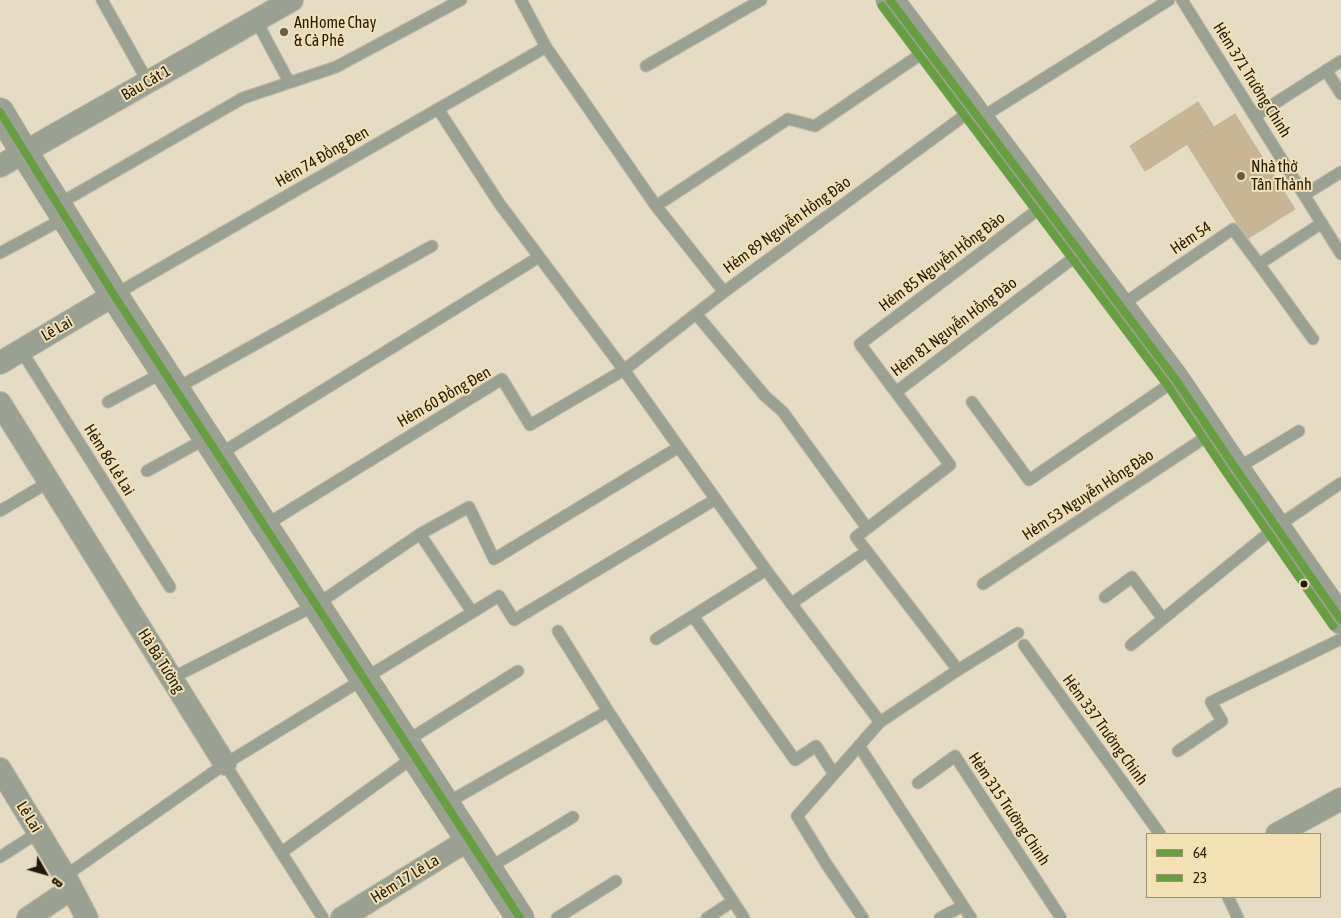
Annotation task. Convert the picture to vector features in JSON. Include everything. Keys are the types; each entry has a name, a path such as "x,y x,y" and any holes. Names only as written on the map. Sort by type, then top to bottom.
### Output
{"street":[{"name":"Bàu Cát 1","path":"0,166 292,0"},
{"path":"890,0 1176,380 1236,470 1341,620"},
{"path":"0,112 114,295 520,918"},
{"name":"Lê Lai","path":"0,362 114,295"},
{"name":"Hà Bá Tường","path":"0,403 225,764"},
{"name":"Lê Lai","path":"0,769 39,832 87,918"},
{"path":"1279,833 1341,799"},
{"name":"Hẻm 17 Lê La","path":"342,918 468,840"},
{"path":"28,918 68,882"}],"lane":[{"path":"102,0 148,82"},
{"path":"0,253 61,211 242,98 336,67 461,0"},
{"path":"522,0 546,47 656,206 724,292"},
{"path":"646,66 761,0"},
{"name":"Hẻm 89 Nguyễn Hồng Đào","path":"624,370 724,292 975,114 1169,0"},
{"name":"Hẻm 371 Trường Chinh","path":"1182,0 1322,223 1337,239 1341,254"},
{"path":"256,20 289,82"},
{"name":"Hẻm 74 Đồng Đen","path":"114,295 546,47"},
{"path":"656,206 788,119 815,126 927,50"},
{"path":"1254,116 1341,61"},
{"path":"1326,70 1341,94"},
{"path":"438,109 499,203 624,370 766,570 880,722"},
{"path":"1304,195 1341,172"},
{"name":"Hẻm 85 Nguyễn Hồng Đào","path":"860,344 1044,205"},
{"path":"1313,339 1259,264 1322,223"},
{"name":"Hẻm 54","path":"1120,306 1234,229 1259,264"},
{"path":"108,402 170,381 432,246"},
{"name":"Hẻm 81 Nguyễn Hồng Đào","path":"860,344 896,392 1080,253"},
{"path":"147,471 212,446 539,257"},
{"path":"696,314 765,396 783,412 866,528"},
{"name":"Hẻm 86 Lê Lai","path":"21,350 170,587"},
{"name":"Hẻm 60 Đồng Đen","path":"264,526 502,379 530,425 624,370"},
{"path":"972,402 1029,480 1176,380"},
{"path":"896,392 950,465 856,537 958,670"},
{"path":"1236,470 1299,431"},
{"name":"Hẻm 53 Nguyễn Hồng Đào","path":"983,584 1212,433"},
{"path":"172,678 316,605 420,534 469,507 494,559 679,447"},
{"path":"0,511 50,482"},
{"path":"1131,645 1276,527 1341,483"},
{"path":"68,882 225,764 499,596 514,620 716,499"},
{"path":"420,534 472,612"},
{"path":"792,603 867,551"},
{"path":"656,639 766,570"},
{"path":"1106,597 1132,577 1163,618"},
{"path":"693,616 795,760 816,746 834,774"},
{"path":"558,631 608,711 744,918"},
{"path":"863,918 797,816 880,722 1018,633"},
{"path":"1178,751 1222,721 1211,702 1341,639"},
{"name":"Hẻm 337 Trường Chinh","path":"1024,645 1159,833"},
{"path":"282,852 409,749 518,671"},
{"path":"445,804 608,711"},
{"path":"859,746 971,918"},
{"name":"Hẻm 315 Trường Chinh","path":"918,783 955,756 1061,918"},
{"name":"Hà Bá Tường","path":"225,764 323,918"},
{"path":"487,869 573,817"},
{"path":"0,857 39,832"},
{"path":"557,918 616,881"},
{"path":"1228,898 1238,918"},
{"path":"706,918 733,901"},
{"path":"940,918 963,906"}],"building":[{"path":"1198,102 1214,127 1145,171 1130,146"},
{"name":"Nhà thờ Tân Thành","path":"1235,114 1295,209 1247,239 1187,144"}],"transit line":[{"name":"64","path":"890,0 1176,380 1341,620"},
{"name":"23","path":"882,6 1168,386 1333,626"},
{"name":"64","path":"0,112 114,295 520,918"}],"place":[{"name":"AnHome Chay & Cà Phê","path":"284,32"},
{"name":"Nhà thờ Tân Thành","path":"1241,176"}]}
